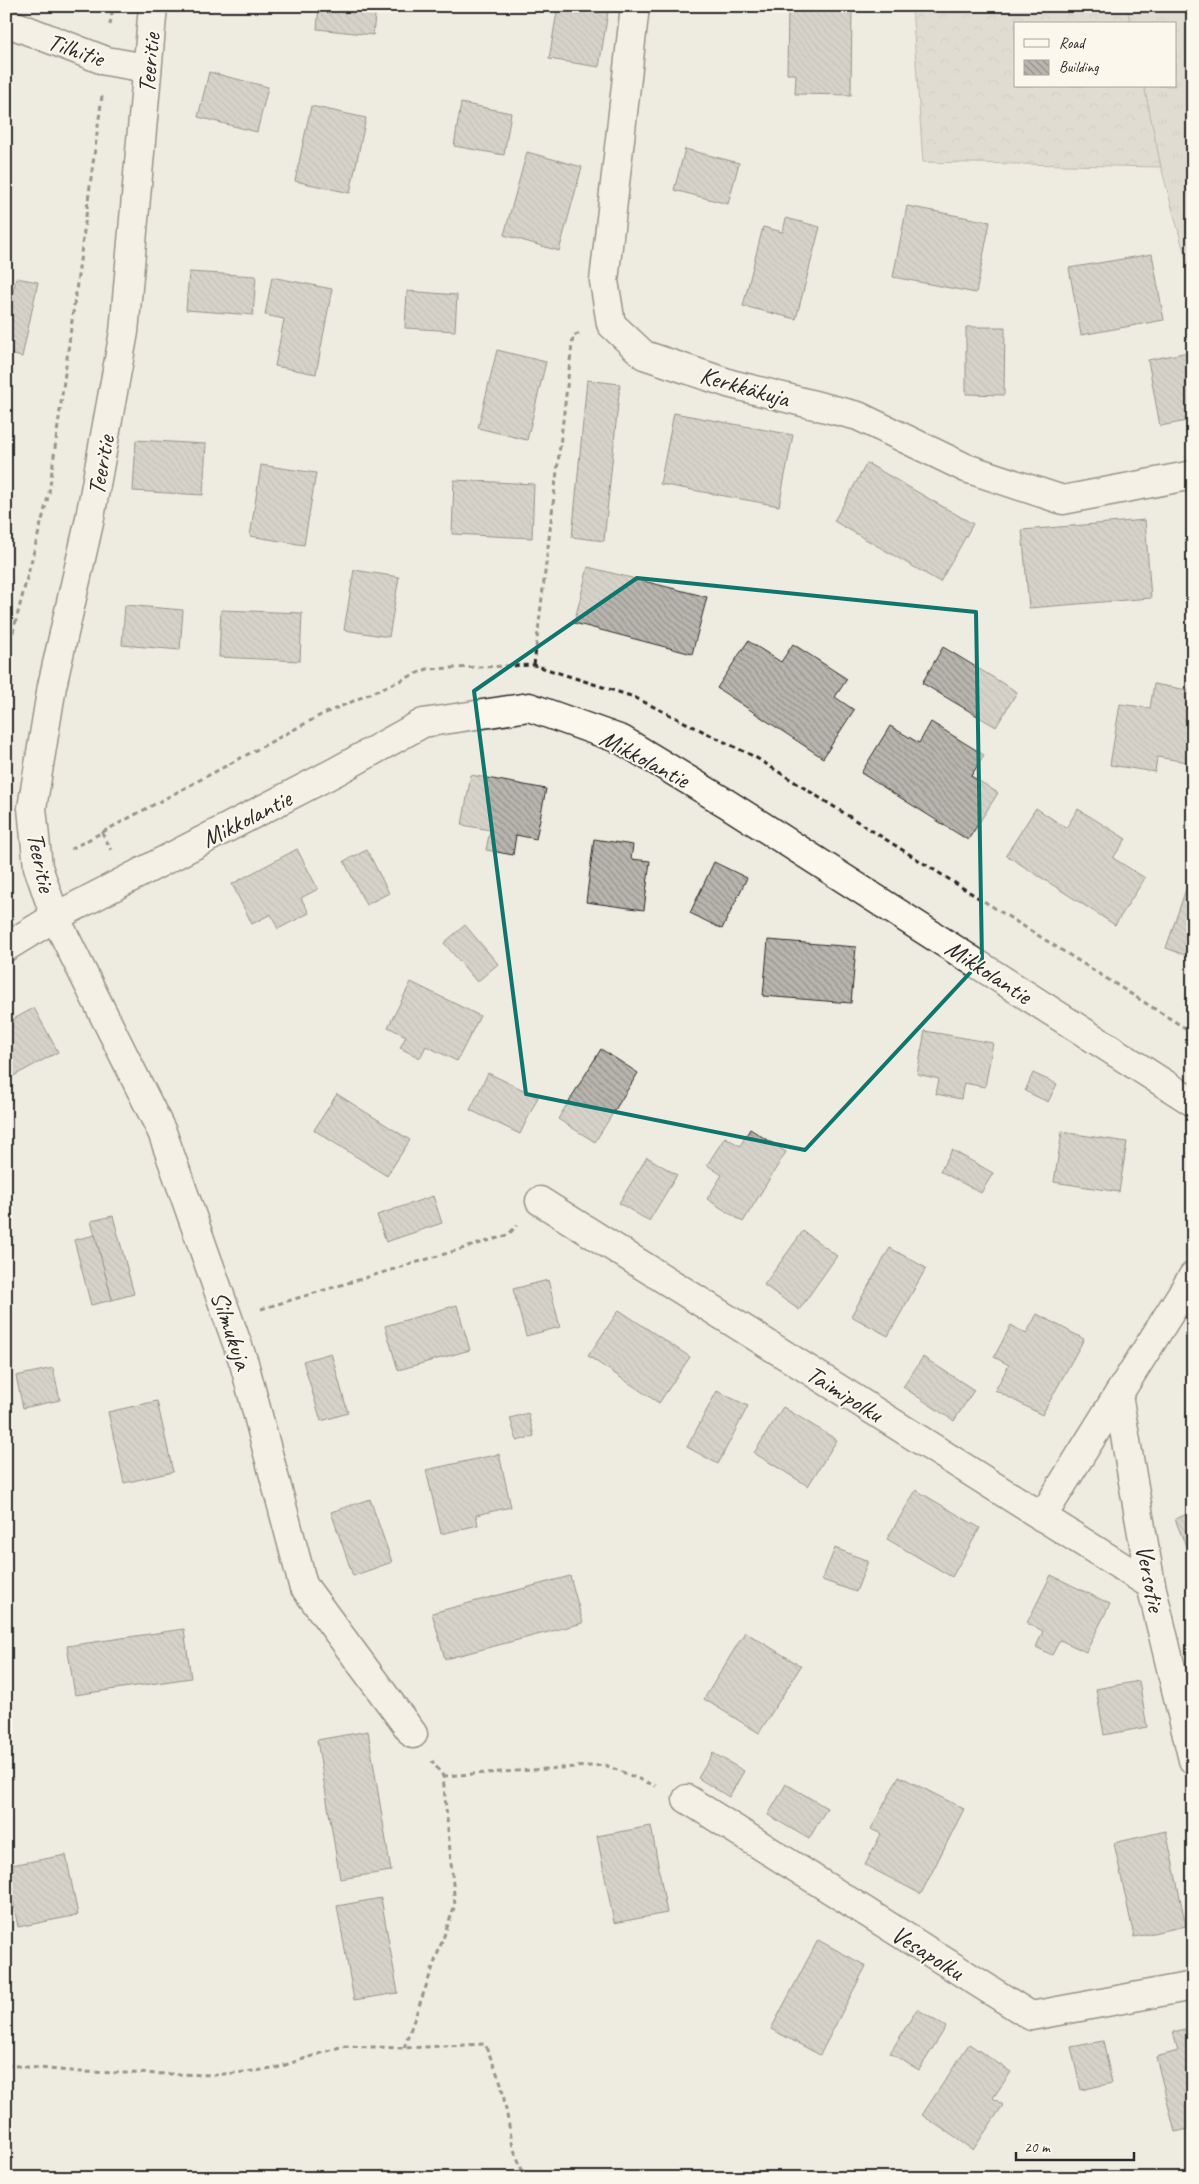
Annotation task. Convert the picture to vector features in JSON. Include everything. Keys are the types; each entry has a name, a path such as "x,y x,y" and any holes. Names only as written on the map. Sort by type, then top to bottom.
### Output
{"street":[{"name":"Teeritie","path":"56,916 38,867 32,808 52,686 89,523 124,332 153,6"},
{"path":"611,324 604,281 635,6"},
{"name":"Tilhitie","path":"6,22 106,61 147,68"},
{"name":"Kerkkäkuja","path":"611,324 644,356 731,384 858,416 966,468 1063,500 1193,475"},
{"name":"Mikkolantie","path":"6,947 56,916 334,772 423,723 529,707 622,740 726,803 1193,1102"},
{"name":"Silmukuja","path":"56,916 162,1132 244,1364 303,1585 413,1734"},
{"name":"Taimipolku","path":"540,1201 1151,1585"},
{"path":"1042,1517 1193,1276"},
{"name":"Versotie","path":"1118,1394 1151,1585 1193,1760"},
{"name":"Vesapolku","path":"687,1799 1031,2016 1193,1986"}],"path":[{"path":"6,658 49,493 113,6"},
{"path":"534,665 572,336 611,324"},
{"path":"38,867 321,715 427,669 534,665 634,697 754,758 1193,1033"},
{"path":"229,1319 508,1235 540,1201"},
{"path":"404,2048 455,1905 444,1776 413,1734"},
{"path":"444,1776 605,1764 687,1799"},
{"path":"6,2065 81,2072 215,2075 273,2069 343,2046 404,2048 485,2044 501,2083 513,2147 525,2178"}],"highlighted area":[{"path":"637,578 976,612 982,960 805,1150 526,1094 474,691"}],"green space":[{"path":"912,6 1127,6 1130,22 1014,22 1014,88 1144,88 1161,167 923,162"},
{"path":"1127,6 1193,6 1193,285 1161,167 1144,88 1176,88 1176,22 1130,22"}],"building":[{"path":"319,6 376,6 373,35 317,29"},
{"path":"558,6 609,6 599,67 549,59"},
{"path":"788,6 852,6 851,95 795,94 796,74 787,74"},
{"path":"209,72 268,87 257,132 198,117"},
{"path":"461,103 511,113 504,155 454,146"},
{"path":"311,106 366,118 350,193 295,181"},
{"path":"685,149 739,163 728,204 674,190"},
{"path":"527,152 582,167 559,251 504,235"},
{"path":"907,206 990,222 976,293 893,277"},
{"path":"786,218 820,227 796,319 743,306 763,227 783,232"},
{"path":"1152,254 1164,320 1081,335 1069,268"},
{"path":"189,272 256,276 253,315 186,310"},
{"path":"272,277 332,289 316,374 275,366 284,319 265,315"},
{"path":"16,278 38,282 22,357 6,353 6,290 13,292"},
{"path":"407,291 457,295 455,331 405,328"},
{"path":"966,327 1005,327 1004,395 966,394"},
{"path":"497,350 546,362 527,440 478,428"},
{"path":"1189,352 1193,372 1193,420 1160,426 1148,360"},
{"path":"587,380 620,384 604,541 572,537"},
{"path":"674,413 793,435 779,506 660,484"},
{"path":"136,440 206,444 203,495 133,491"},
{"path":"867,463 973,524 940,582 834,521"},
{"path":"261,465 316,473 304,545 250,536"},
{"path":"454,480 534,484 532,538 452,534"},
{"path":"6,512 10,514 6,528"},
{"path":"1145,520 1151,598 1029,608 1022,530"},
{"path":"588,567 707,597 692,654 574,623"},
{"path":"354,570 399,577 389,637 344,630"},
{"path":"125,605 183,610 180,650 122,645"},
{"path":"221,610 302,613 300,661 219,657"},
{"path":"748,641 781,662 793,644 847,679 835,697 854,710 823,758 717,688"},
{"path":"943,647 1017,692 996,727 922,683"},
{"path":"1154,684 1193,691 1193,763 1157,757 1155,772 1110,765 1120,704 1150,708"},
{"path":"931,722 984,755 971,776 998,793 968,840 861,773 890,726 919,743"},
{"path":"471,775 546,789 536,839 516,835 513,855 486,850 490,830 462,825"},
{"path":"1036,808 1066,828 1078,809 1126,839 1113,858 1145,878 1115,925 1006,855"},
{"path":"594,839 633,845 631,859 650,861 644,910 586,902"},
{"path":"297,849 318,889 301,898 309,913 278,929 271,914 252,924 232,884"},
{"path":"367,850 389,893 366,905 344,861"},
{"path":"714,862 747,878 722,929 690,913"},
{"path":"1186,889 1193,892 1193,958 1166,948"},
{"path":"465,925 498,964 477,982 444,943"},
{"path":"768,940 856,947 851,1003 763,996"},
{"path":"411,982 480,1016 457,1061 426,1046 420,1058 400,1048 406,1036 388,1027"},
{"path":"34,1008 58,1052 6,1080 6,1023"},
{"path":"925,1031 993,1043 985,1087 964,1083 961,1099 936,1094 939,1079 917,1074"},
{"path":"601,1049 638,1073 595,1142 558,1119"},
{"path":"488,1073 538,1097 520,1134 470,1110"},
{"path":"1033,1073 1057,1084 1048,1102 1025,1091"},
{"path":"337,1094 410,1140 387,1176 314,1130"},
{"path":"750,1129 786,1152 743,1222 707,1199 722,1175 707,1165 725,1137 740,1146"},
{"path":"1062,1132 1127,1142 1119,1192 1054,1182"},
{"path":"952,1150 993,1173 981,1193 940,1171"},
{"path":"647,1157 677,1175 649,1221 619,1203"},
{"path":"433,1196 442,1223 386,1242 377,1215"},
{"path":"113,1216 134,1294 112,1300 91,1221"},
{"path":"803,1231 837,1256 799,1310 764,1285"},
{"path":"95,1235 112,1300 91,1305 74,1240"},
{"path":"890,1248 926,1268 888,1336 851,1316"},
{"path":"548,1280 560,1327 526,1336 513,1289"},
{"path":"457,1305 470,1350 398,1370 385,1326"},
{"path":"619,1310 690,1357 659,1403 588,1356"},
{"path":"1037,1314 1084,1339 1042,1415 995,1390 1009,1365 994,1357 1011,1325 1026,1334"},
{"path":"331,1353 348,1413 321,1421 303,1361"},
{"path":"923,1357 974,1390 954,1421 903,1387"},
{"path":"53,1368 60,1400 23,1408 16,1376"},
{"path":"717,1391 748,1406 718,1464 687,1447"},
{"path":"157,1401 173,1472 124,1483 108,1412"},
{"path":"783,1407 837,1440 808,1486 754,1453"},
{"path":"528,1413 534,1436 517,1441 510,1418"},
{"path":"499,1454 511,1507 476,1515 478,1525 441,1534 426,1470"},
{"path":"916,1490 980,1528 952,1577 887,1539"},
{"path":"370,1499 392,1562 353,1576 331,1512"},
{"path":"1193,1512 1193,1564 1175,1519"},
{"path":"835,1548 868,1561 856,1592 822,1580"},
{"path":"1051,1575 1110,1604 1086,1652 1060,1640 1052,1655 1036,1647 1043,1631 1027,1623"},
{"path":"570,1576 583,1623 445,1659 432,1613"},
{"path":"184,1629 191,1678 75,1695 67,1646"},
{"path":"745,1632 801,1666 759,1733 704,1699"},
{"path":"1139,1681 1147,1727 1104,1735 1096,1689"},
{"path":"368,1731 391,1871 340,1879 317,1740"},
{"path":"713,1753 744,1771 729,1797 698,1778"},
{"path":"899,1776 964,1809 921,1894 865,1865 881,1834 871,1829"},
{"path":"786,1784 827,1808 809,1839 768,1815"},
{"path":"651,1826 667,1913 614,1923 597,1836"},
{"path":"1166,1831 1186,1926 1134,1937 1114,1843"},
{"path":"66,1855 78,1915 18,1927 6,1866"},
{"path":"381,1898 398,1993 354,2000 337,1906"},
{"path":"818,1940 866,1966 820,2055 771,2029"},
{"path":"917,2009 946,2027 919,2070 890,2053"},
{"path":"1193,2027 1193,2128 1175,2132 1156,2057 1178,2051 1173,2032"},
{"path":"1103,2041 1112,2083 1081,2090 1071,2047"},
{"path":"969,2044 1011,2072 993,2098 1003,2105 973,2150 922,2115"}]}
